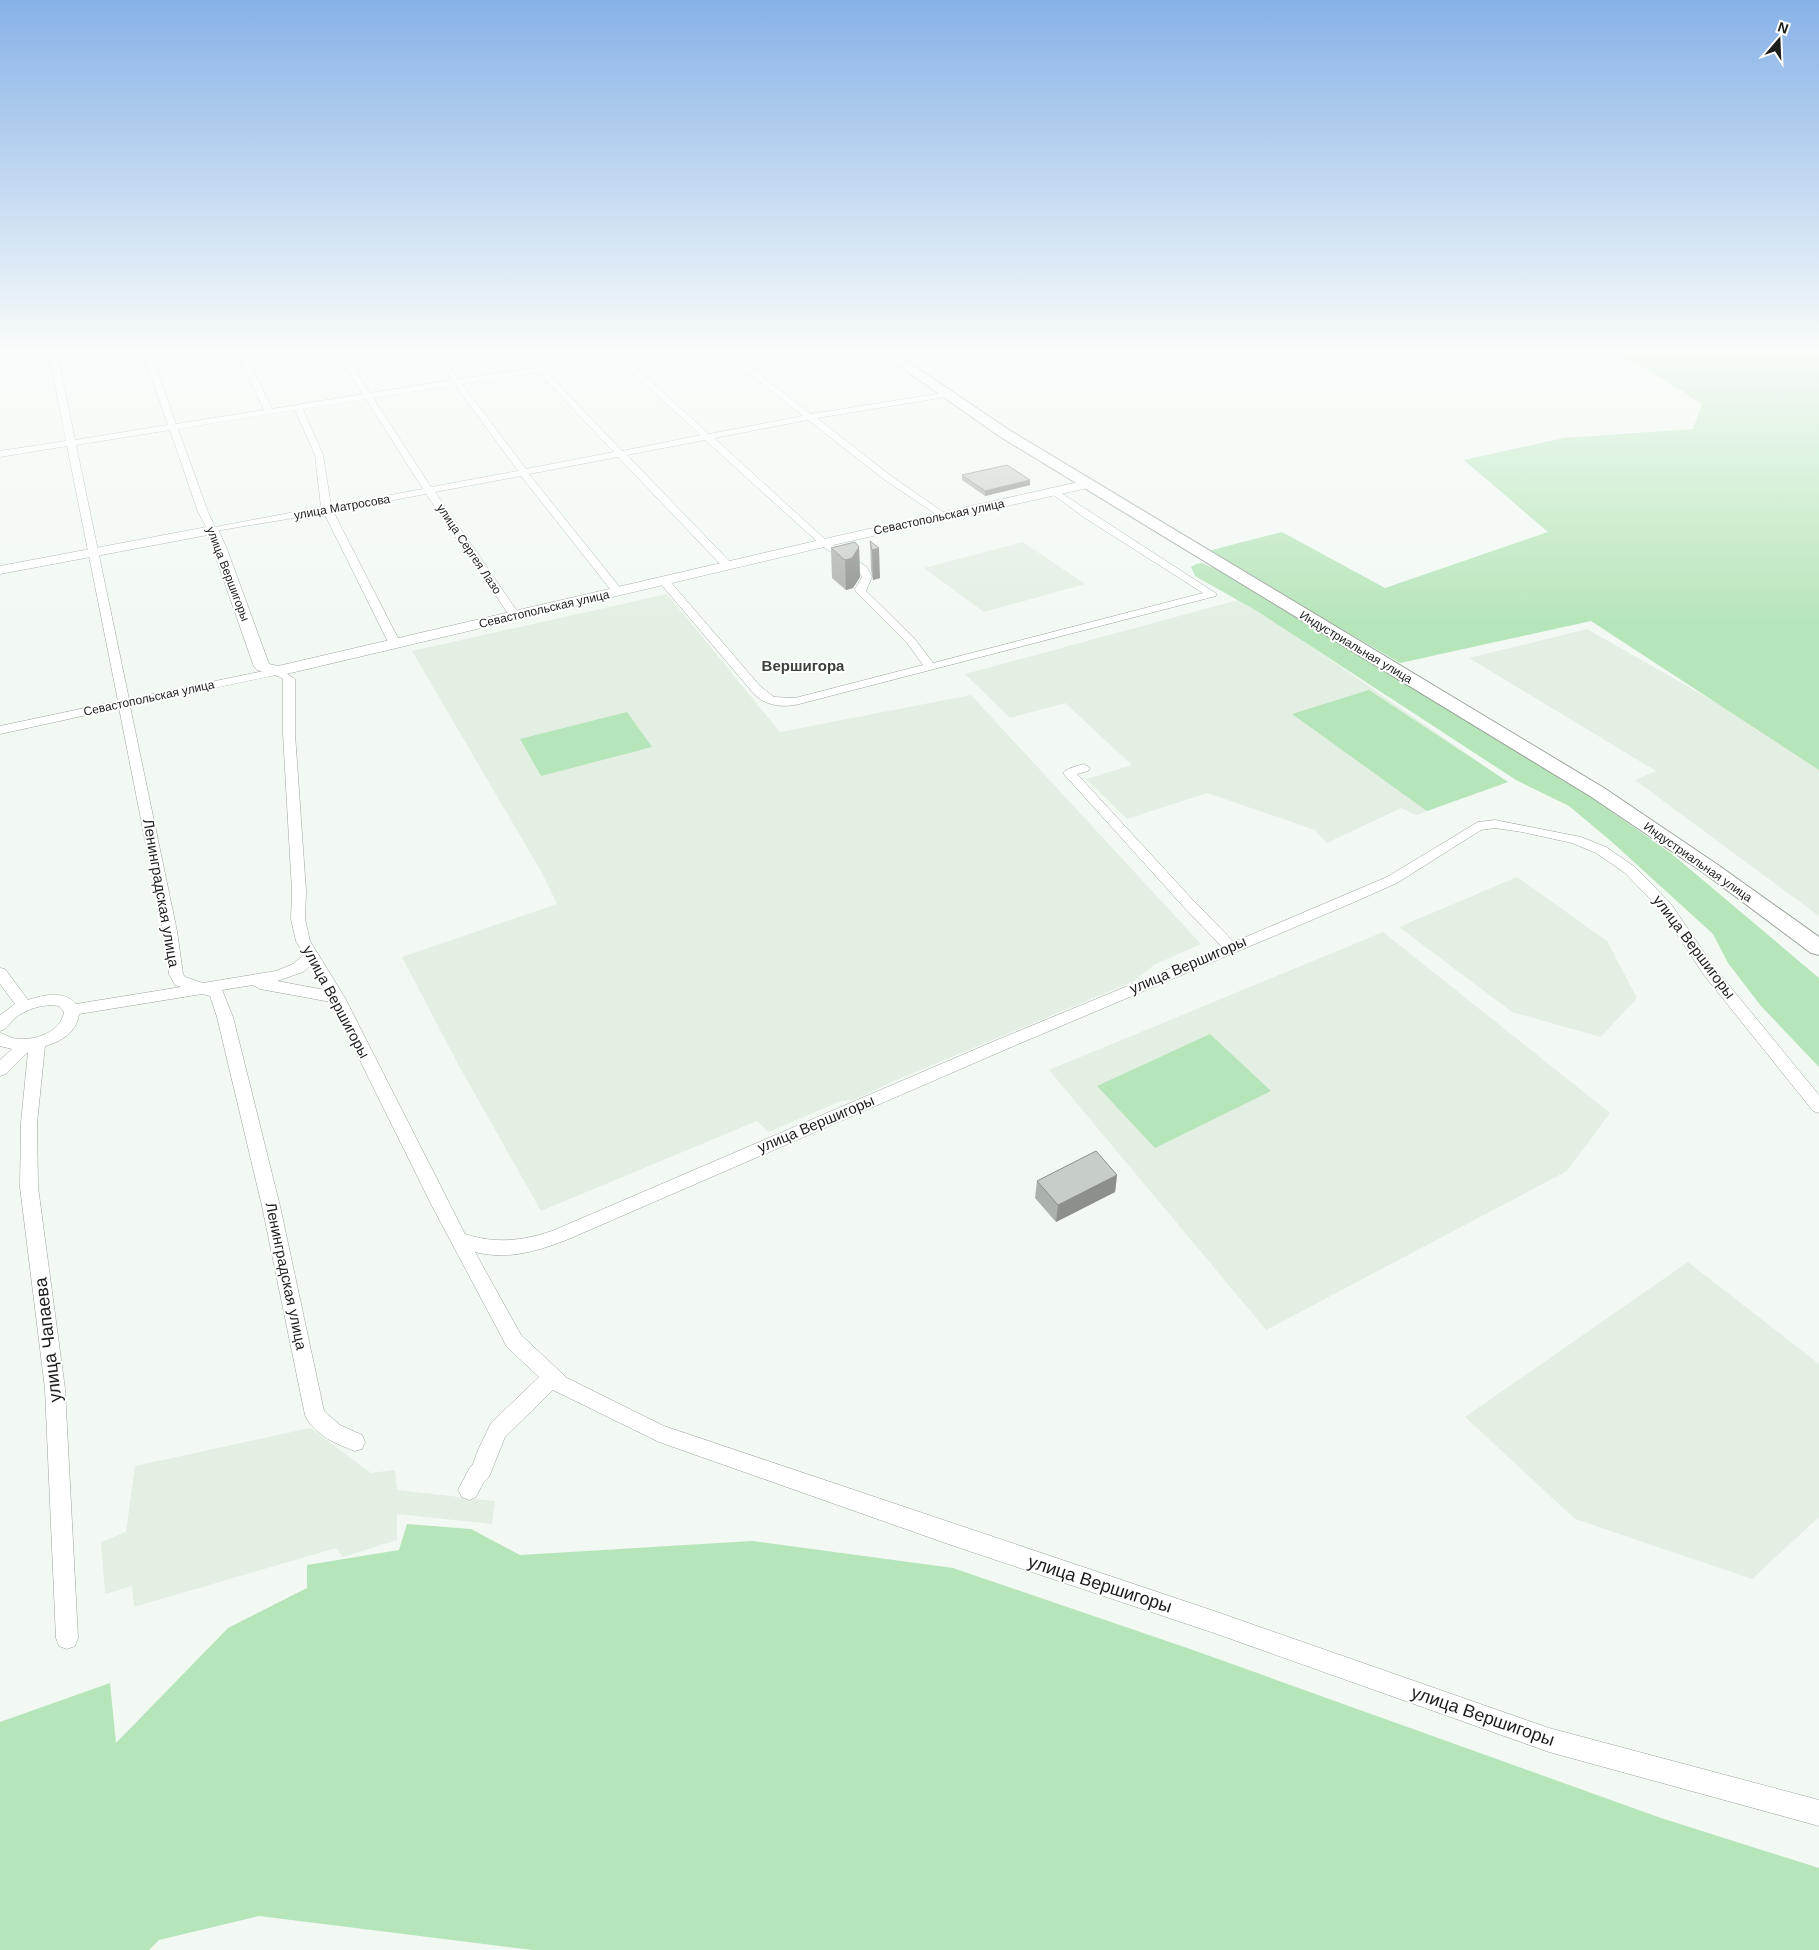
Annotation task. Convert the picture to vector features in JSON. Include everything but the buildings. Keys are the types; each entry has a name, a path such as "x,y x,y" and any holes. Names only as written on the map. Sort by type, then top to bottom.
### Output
{"main road":[{"name":"Индустриальная улица","path":"1022,444 1597,792 1711,869 1819,948"}],"street":[{"path":"0,454 64,444"},
{"name":"Ленинградская улица","path":"70,444 170,931 176,974 180,981 216,993 232,1040 271,1206 315,1415 325,1427 355,1442"},
{"name":"улица Вершигоры","path":"178,444 203,512 221,549 230,580 253,635 262,666 283,675 289,734 299,891 298,918 303,941 337,998 382,1092 514,1341 560,1384 659,1433 1214,1622 1549,1740 1819,1813"},
{"path":"314,444 319,456 327,510 395,644"},
{"name":"улица Сергея Лазо","path":"399,444 510,610 518,616"},
{"path":"502,444 618,592"},
{"path":"609,444 728,566"},
{"name":"улица Матросова","path":"0,570 672,444"},
{"path":"717,444 824,543 863,568 867,577 861,587 861,592 911,641 930,667"},
{"path":"844,444 888,478 943,516"},
{"name":"Севастопольская улица","path":"0,730 124,704 283,675 308,665 395,644 824,543 1088,484"},
{"path":"664,581 705,626 759,692 775,702 788,703 1212,594 1088,516 1055,492"},
{"path":"1084,768 1069,773 1231,947"},
{"name":"улица Вершигоры","path":"459,1239 476,1246 510,1249 540,1243 1392,880 1478,826 1495,824 1576,840 1619,860 1661,902 1709,971 1819,1107"},
{"path":"72,1010 246,982 290,972 307,963 313,956"},
{"path":"0,973 24,1006"},
{"path":"246,982 307,990 337,998"},
{"path":"0,1026 13,1012 39,1001 54,1000 68,1005 72,1010 72,1017 64,1028 49,1039 31,1045 0,1070"},
{"path":"0,1039 6,1044 31,1045"},
{"name":"улица Чапаева","path":"31,1045 29,1187 55,1388 67,1638"},
{"path":"469,1490 476,1476 482,1470 488,1450 498,1430 554,1377"}],"shaded area":[{"path":"1023,542 1085,584 984,612 924,568"},
{"path":"667,594 780,732 971,695 1201,944 1154,965 1134,981 894,1081 853,1100 841,1101 769,1132 757,1121 541,1211 459,1066 402,957 557,904 542,873 412,651"},
{"path":"1242,599 1508,782 1416,815 1401,808 1327,843 1315,830 1207,793 1127,819 1086,779 1132,765 1065,703 1010,718 965,674"},
{"path":"1587,629 1787,743 1819,767 1819,916 1635,780 1656,771 1469,658"},
{"path":"1517,877 1607,941 1637,998 1601,1037 1512,1012 1399,927"},
{"path":"1383,932 1610,1113 1567,1171 1266,1330 1049,1070"},
{"path":"1688,1262 1819,1364 1819,1517 1752,1579 1575,1519 1465,1417"},
{"path":"310,1428 371,1473 395,1470 397,1490 495,1501 492,1524 397,1514 397,1540 343,1557 336,1548 134,1607 132,1586 105,1594 101,1542 126,1532 135,1466"}],"green space":[{"path":"1537,444 1819,444 1819,770 1591,621 1400,663 1208,551 1282,532 1385,588 1548,532 1464,460"},
{"path":"1202,563 1230,575 1562,777 1672,854 1819,978 1819,1067 1761,1006 1728,963 1713,934 1612,842 1569,806 1516,780 1257,611 1195,576 1191,567"},
{"path":"1369,690 1508,782 1427,811 1292,714"},
{"path":"627,712 652,747 541,776 520,739"},
{"path":"1210,1034 1271,1091 1155,1148 1097,1086"},
{"path":"407,1524 471,1529 520,1555 752,1541 953,1568 1193,1650 1661,1818 1819,1868 1819,1950 533,1950 259,1916 159,1940 149,1950 0,1950 0,1722 110,1683 116,1743 228,1628 307,1588 307,1565 399,1550"}],"district":[{"name":"Вершигора","path":"803,666"}]}
